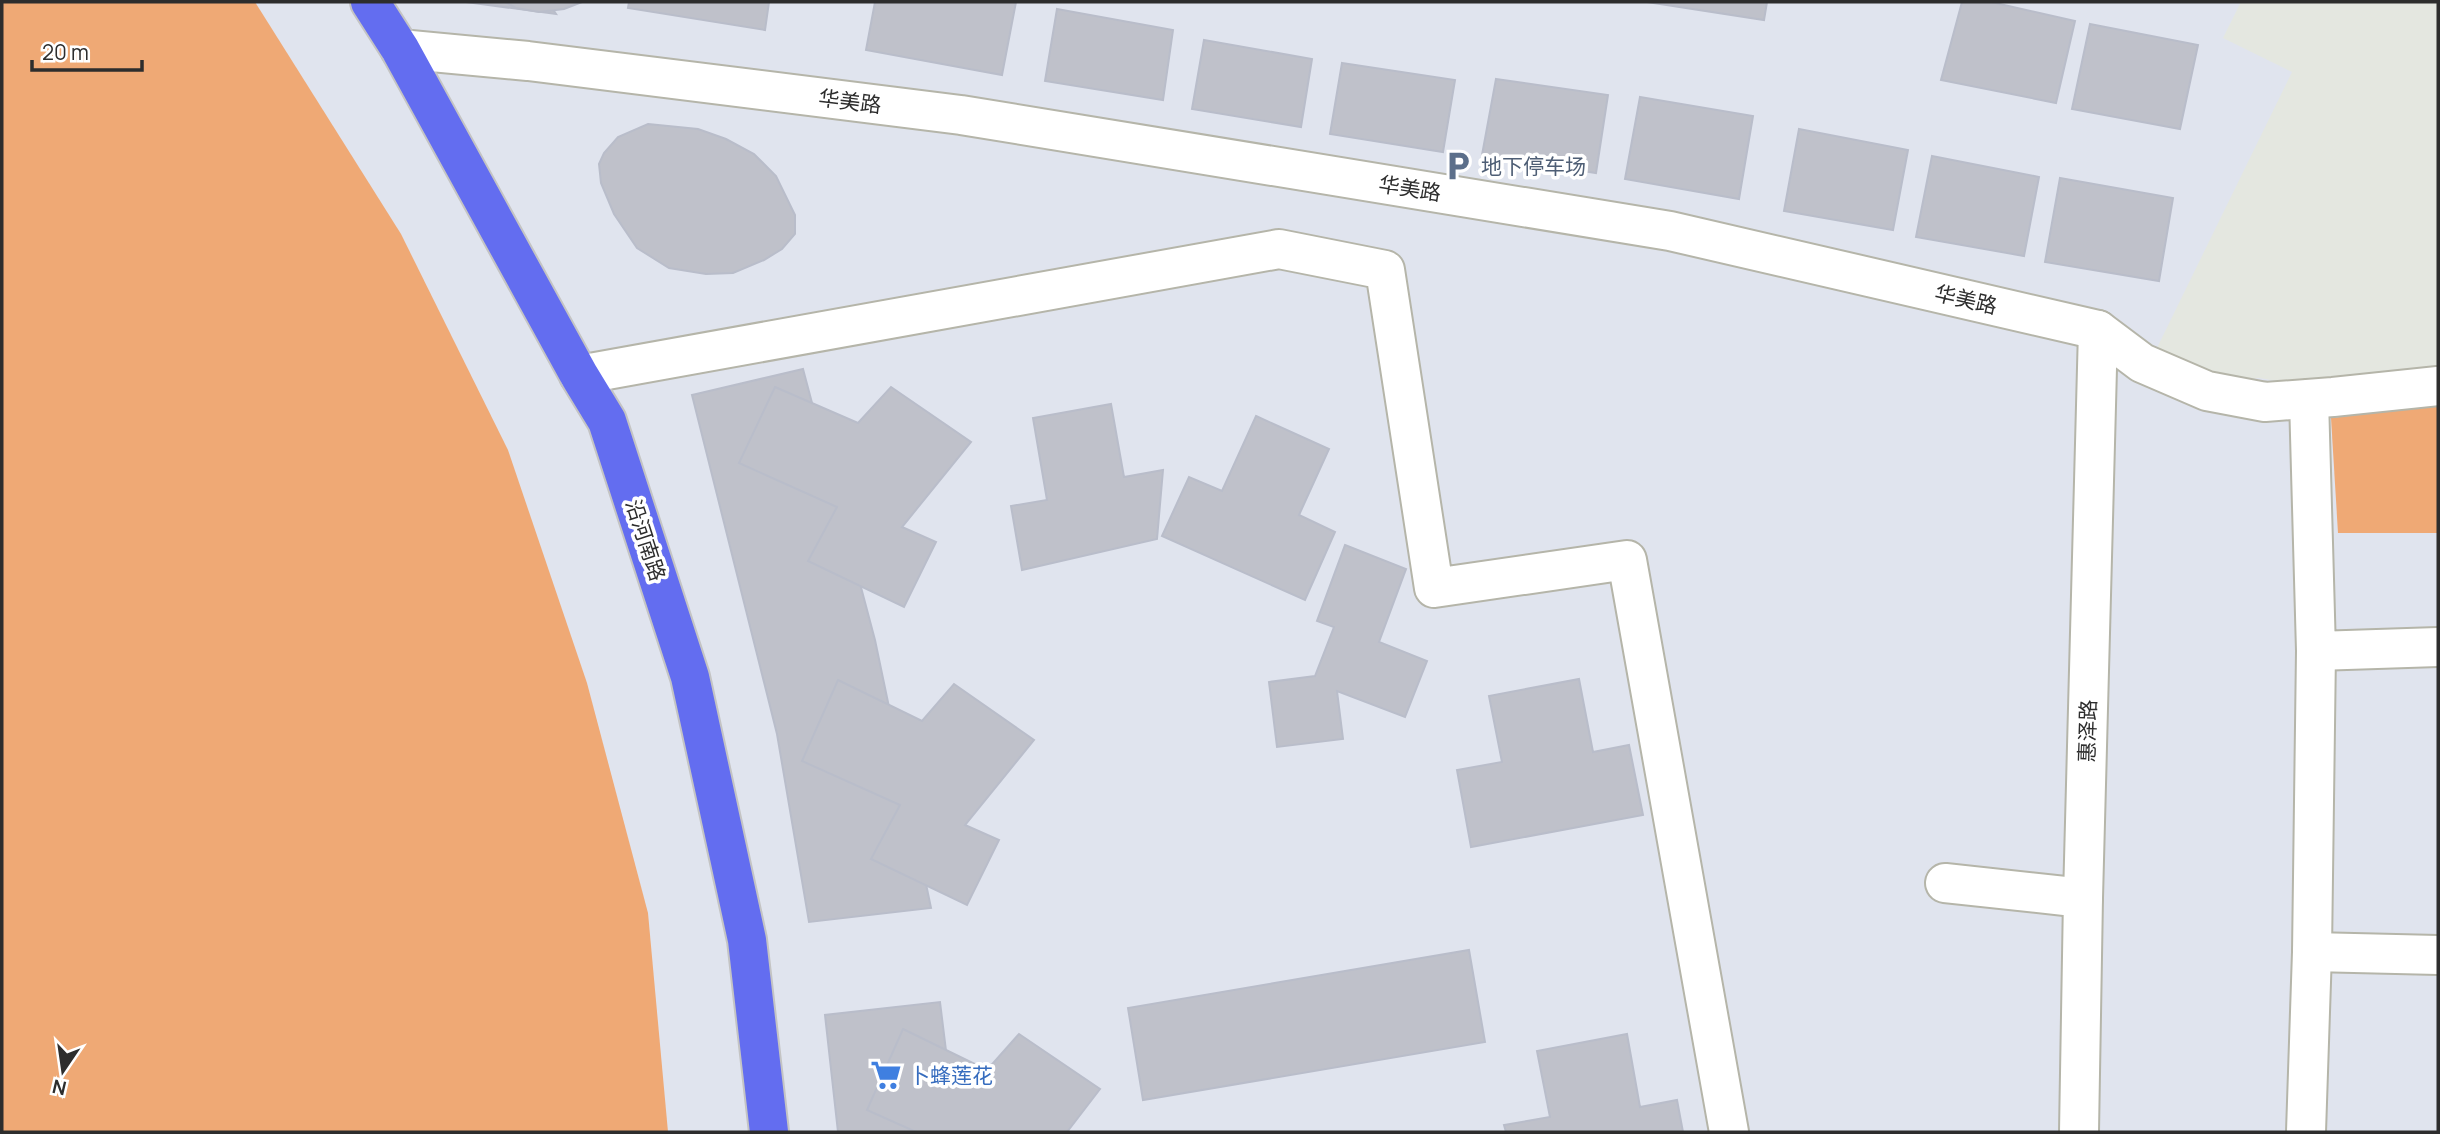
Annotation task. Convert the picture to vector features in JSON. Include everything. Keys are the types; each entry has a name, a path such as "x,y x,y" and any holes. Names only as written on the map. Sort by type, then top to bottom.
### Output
{"main road":[{"name":"沿河南路","path":"370,2 400,49 607,421 690,677 747,940 769,1132"}],"street":[{"name":"华美路","path":"400,49 528,61 961,115 1670,231 2098,330 2142,363 2207,391 2266,402 2438,386"},
{"path":"579,375 1279,249 1385,270 1434,588 1627,560 1729,1132"},
{"name":"惠泽路","path":"2079,1132 2098,330"},
{"path":"2306,1132 2312,952 2316,651 2309,398"},
{"path":"2316,651 2438,647"},
{"path":"1945,883 2083,898"},
{"path":"2312,952 2438,955"}],"shaded area":[{"path":"2,2 255,2 401,234 508,450 587,683 648,913 668,1132 2,1132"},
{"path":"2241,2 2438,2 2438,369 2314,387 2259,378 2228,383 2154,354 2292,72 2223,38"},
{"path":"2438,405 2438,533 2338,533 2331,418"}],"building":[{"path":"466,2 548,2 556,14"},
{"path":"505,2 582,2 564,9 539,12 516,8"},
{"path":"629,2 769,2 765,30 628,8"},
{"path":"875,2 1016,2 1002,75 866,50"},
{"path":"1647,2 1767,2 1764,20"},
{"path":"1962,2 1991,2 2075,21 2056,103 1941,80"},
{"path":"1057,9 1173,30 1163,100 1045,81"},
{"path":"2090,24 2198,45 2180,129 2072,109"},
{"path":"1204,40 1312,59 1301,127 1192,109"},
{"path":"1342,63 1455,80 1443,152 1330,134"},
{"path":"1496,79 1608,95 1596,173 1482,155"},
{"path":"1640,97 1753,116 1739,199 1625,179"},
{"path":"648,124 698,129 726,139 754,154 776,176 795,215 795,234 782,249 733,273 706,274 669,268 637,248 614,214 601,183 599,164 604,153 618,137"},
{"path":"1799,129 1908,150 1893,230 1784,211"},
{"path":"1932,156 2039,177 2024,256 1916,237"},
{"path":"2060,178 2173,198 2159,281 2045,262"},
{"path":"803,369 875,640 931,908 809,922 777,734 692,395"},
{"path":"775,387 858,423 891,387 971,442 902,527 936,542 904,607 808,561 837,507 739,463"},
{"path":"1111,404 1124,477 1163,470 1157,539 1022,570 1011,506 1047,500 1033,418"},
{"path":"1256,416 1329,449 1299,515 1335,532 1305,600 1162,536 1189,477 1222,491"},
{"path":"1345,545 1406,569 1379,642 1427,661 1405,717 1337,691 1343,739 1277,747 1269,682 1315,676 1334,627 1317,621"},
{"path":"1579,679 1593,752 1629,745 1643,815 1471,847 1457,770 1502,762 1489,696"},
{"path":"838,680 922,721 954,684 1034,740 965,825 999,840 967,905 871,859 900,805 802,761"},
{"path":"1469,950 1485,1042 1143,1100 1128,1008"},
{"path":"940,1002 956,1132 838,1132 825,1015"},
{"path":"903,1029 987,1070 1019,1034 1100,1089 1067,1132 916,1132 867,1110"},
{"path":"1627,1034 1640,1107 1677,1100 1683,1132 1506,1132 1504,1125 1550,1117 1537,1051"}],"place":[{"name":"地下停车场","path":"1458,166"},
{"name":"卜蜂莲花","path":"886,1075"}]}
